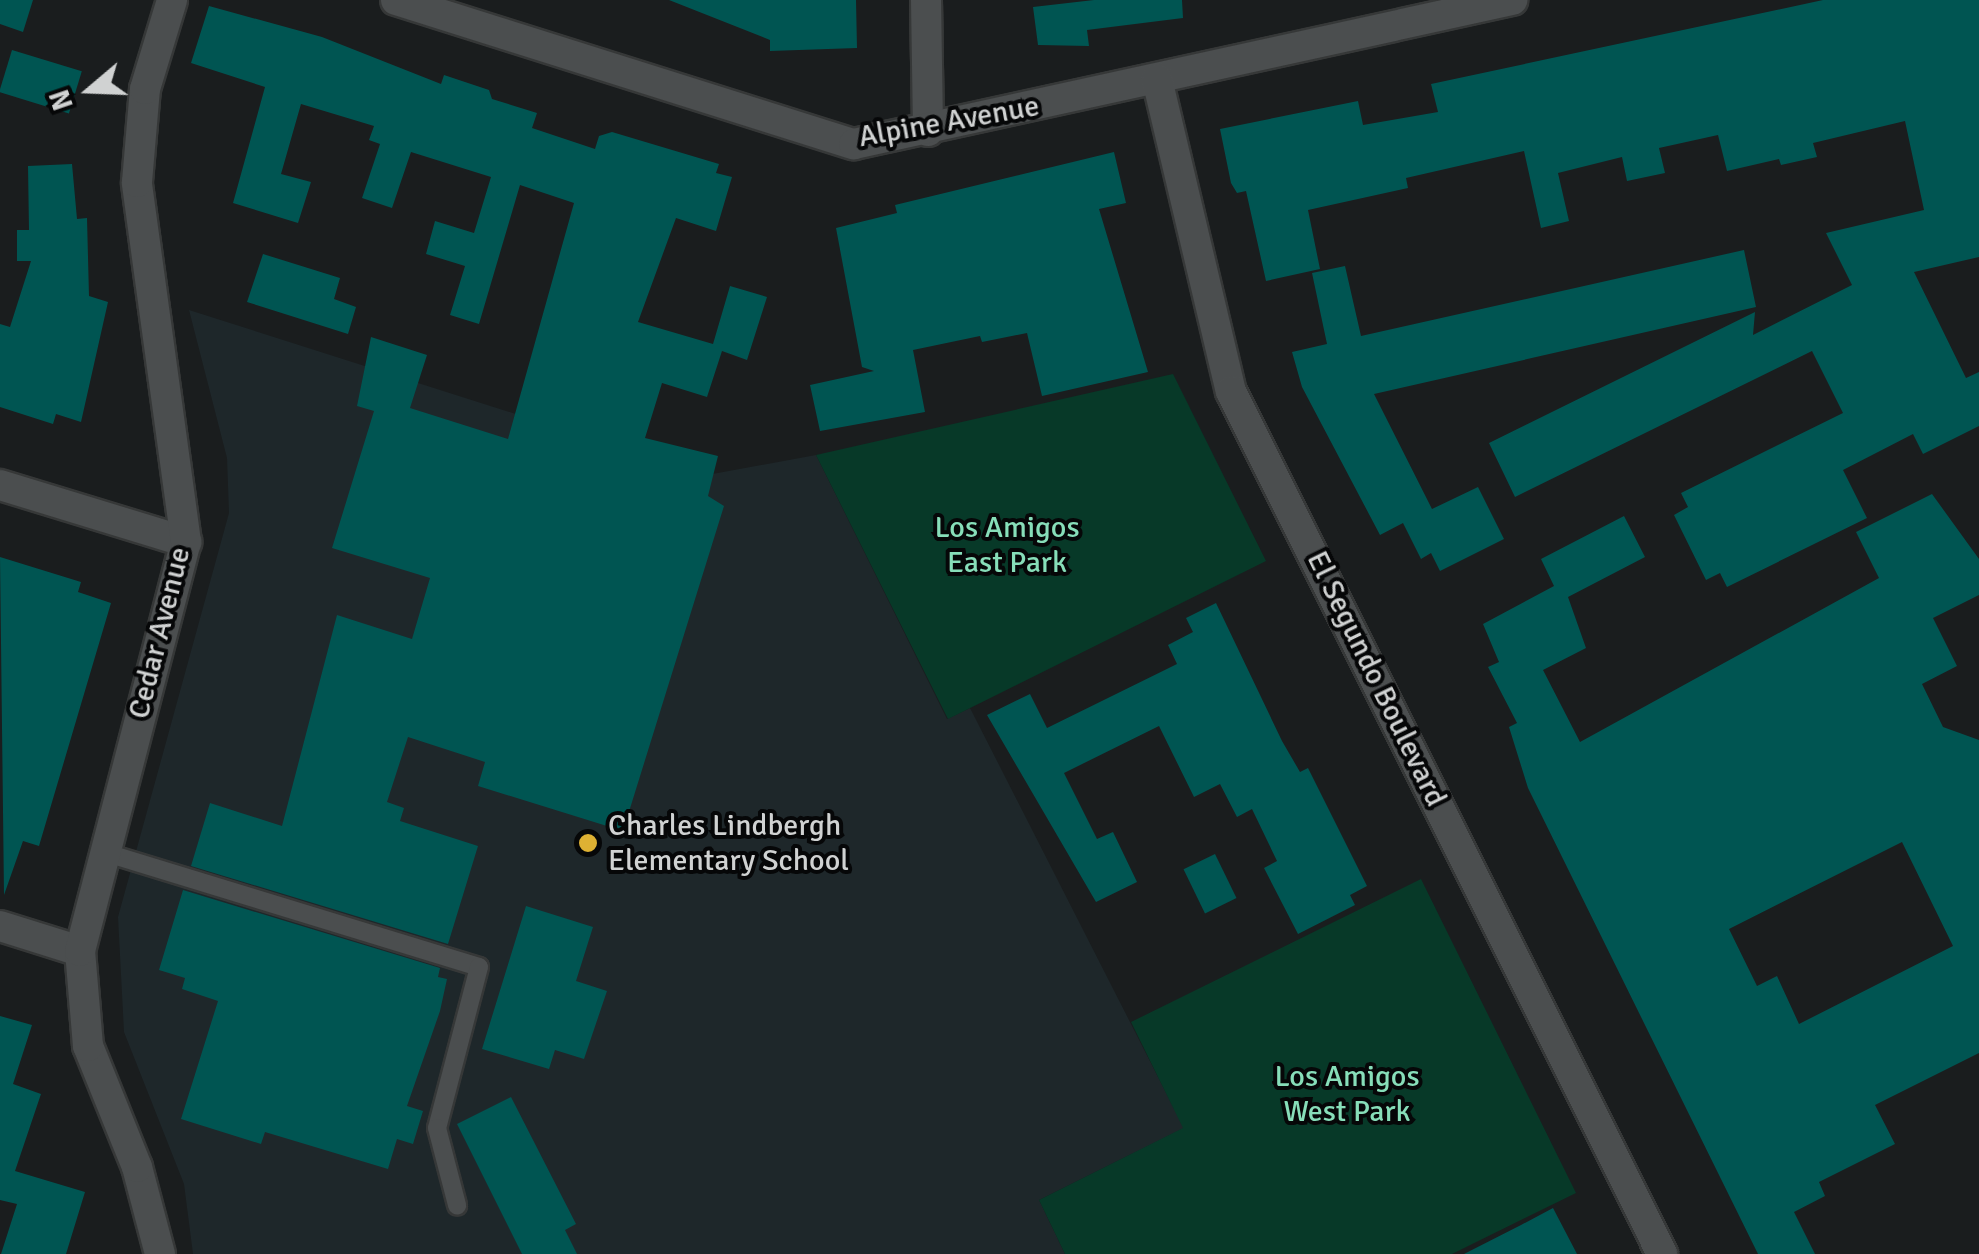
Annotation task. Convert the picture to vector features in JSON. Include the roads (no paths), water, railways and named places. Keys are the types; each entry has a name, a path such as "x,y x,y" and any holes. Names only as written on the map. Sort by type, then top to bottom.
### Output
{"street":[{"name":"Cedar Avenue","path":"160,1254 137,1167 88,1046 80,951 100,851 186,542 137,182 145,88 172,0"},
{"name":"Alpine Avenue","path":"396,0 854,144 928,131 1509,0"},
{"path":"926,0 928,131"},
{"name":"El Segundo Boulevard","path":"1157,80 1231,390 1662,1254"},
{"path":"0,486 186,542"},
{"path":"0,926 80,951"}],"lane":[{"path":"100,851 478,967 437,1128 456,1205"}],"place":[{"name":"Charles Lindbergh Elementary School","path":"588,843"}],"park label":[{"name":"Los Amigos East Park","path":"1007,545"},
{"name":"Los Amigos West Park","path":"1347,1094"}]}
